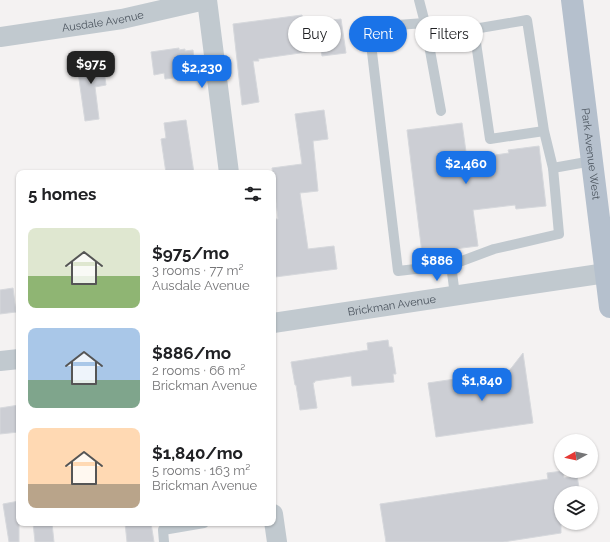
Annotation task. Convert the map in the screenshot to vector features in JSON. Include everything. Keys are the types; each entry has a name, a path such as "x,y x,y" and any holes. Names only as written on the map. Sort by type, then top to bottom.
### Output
{"main road":[{"name":"Park Avenue West","path":"572,0 610,307"}],"street":[{"name":"Ausdale Avenue","path":"0,37 122,20 206,0"},
{"path":"206,0 229,170"},
{"name":"Brickman Avenue","path":"276,322 606,273"},
{"path":"0,361 16,359"},
{"path":"275,526 277,542"}],"lane":[{"path":"419,0 423,16"},
{"path":"415,24 369,27 398,271 451,265 494,249 559,234 553,168 544,131 527,20 474,29 490,140 544,131"},
{"path":"430,52 441,111"},
{"path":"553,168 592,162"},
{"path":"451,265 455,295"},
{"path":"164,542 163,530 186,526"}],"building":[{"path":"288,17 288,52 307,52 253,61 259,102 242,105 233,24"},
{"path":"341,19 346,53 322,56 321,52 341,52"},
{"path":"179,48 179,50 185,49 185,51 193,50 195,68 188,69 189,76 165,79 164,73 154,75 151,52"},
{"path":"100,56 101,63 103,63 106,85 95,87 99,119 85,121 77,65 79,65 78,59"},
{"path":"324,110 328,139 313,141 318,191 300,193 308,249 334,246 337,269 276,277 276,219 278,219 276,202 276,170 272,170 272,168 302,164 295,114"},
{"path":"186,120 194,170 166,170 161,139 166,138 164,123"},
{"path":"462,123 467,159 509,153 508,150 539,146 546,206 516,209 515,205 473,210 478,246 422,253 407,130"},
{"path":"13,288 16,312 0,314 0,290"},
{"path":"388,340 389,347 392,347 396,374 393,374 394,382 352,386 351,376 315,381 313,383 317,408 300,410 291,362 368,350 367,343"},
{"path":"523,353 533,423 436,437 428,383 509,371"},
{"path":"16,405 16,432 0,434 0,408"},
{"path":"554,472 554,478 577,478 579,486 554,486 554,530 561,530 561,533 503,542 386,542 380,504 548,479 547,473"},
{"path":"16,502 16,526 19,526 19,542 9,542 3,504"},
{"path":"33,526 52,526 54,542 35,542"},
{"path":"125,526 151,526 154,542 127,542"}]}
